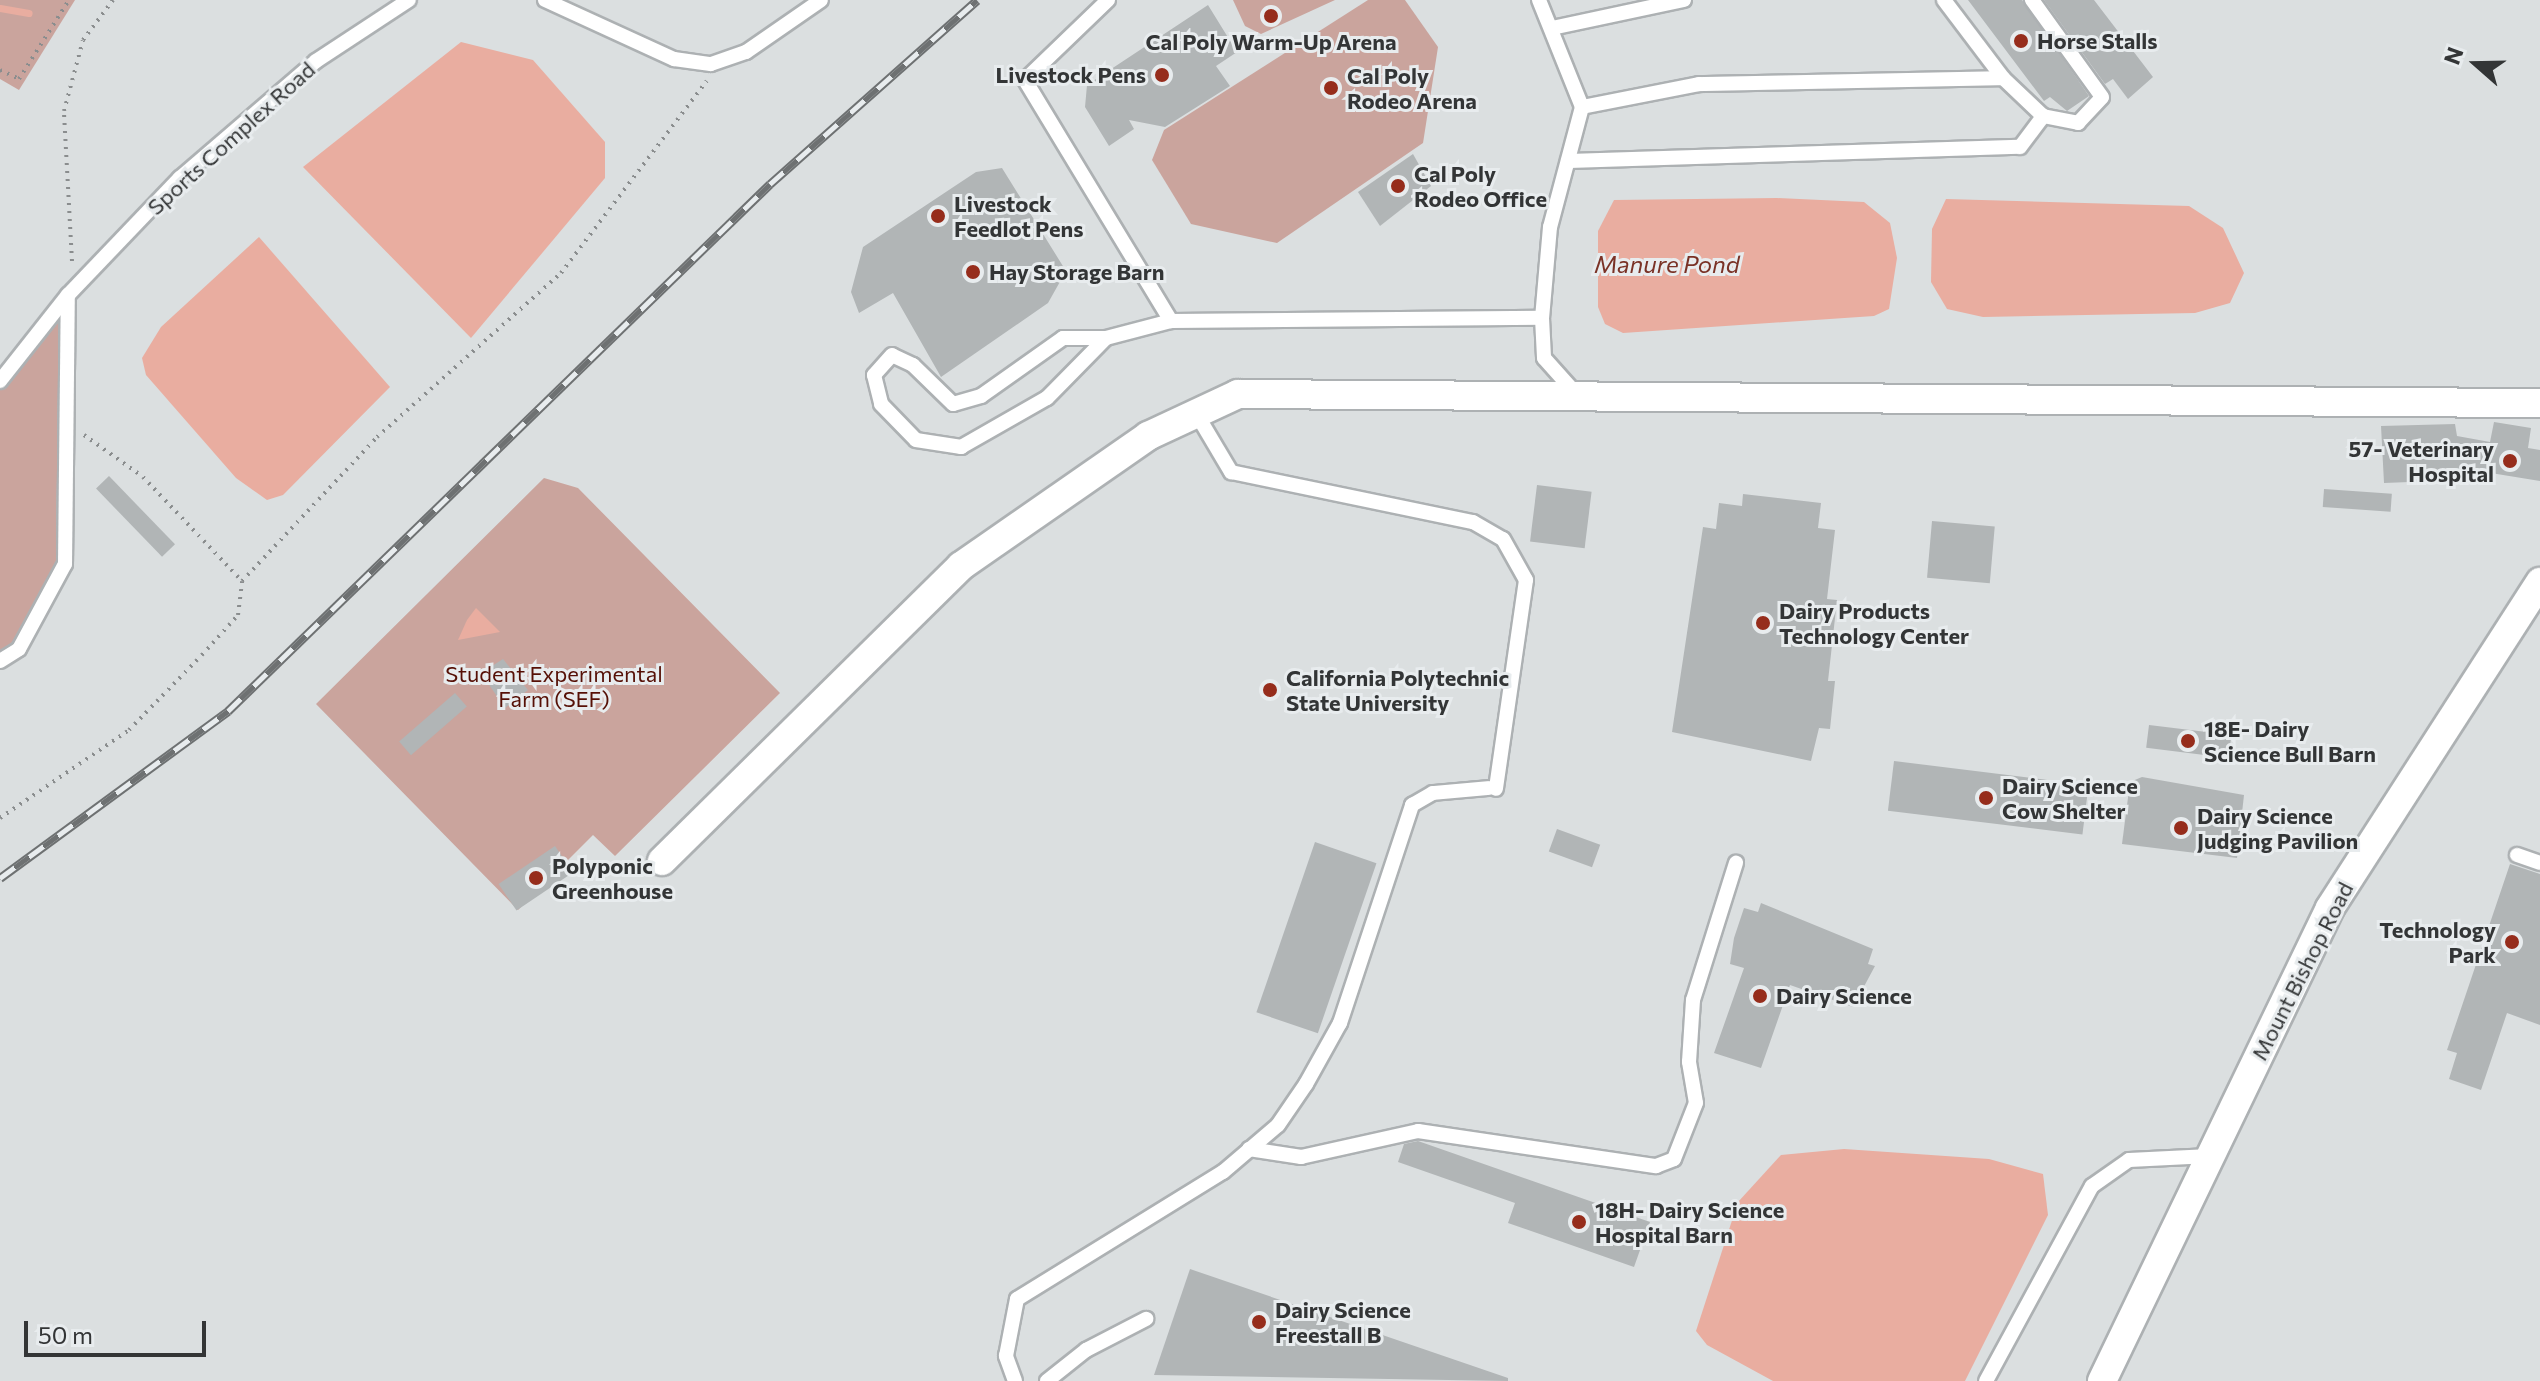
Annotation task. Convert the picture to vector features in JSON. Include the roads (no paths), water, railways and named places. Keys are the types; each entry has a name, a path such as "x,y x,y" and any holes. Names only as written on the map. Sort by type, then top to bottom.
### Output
{"street":[{"path":"662,861 961,566 1148,436 1238,394 1580,399 1894,394 2286,406 2540,403"},
{"name":"Mount Bishop Road","path":"2102,1381 2330,908 2540,582"}],"lane":[{"name":"Sports Complex Road","path":"0,381 68,295 180,178 316,61 409,0"},
{"path":"545,0 674,59 711,64 746,52 821,0"},
{"path":"1108,0 1025,80 1171,321"},
{"path":"1539,0 1582,107 1550,227 1542,318 1544,358 1580,399"},
{"path":"1552,28 1684,0"},
{"path":"1944,0 2003,78 2043,116 2078,123 2102,97 2032,0"},
{"path":"1582,107 1699,84 2003,78"},
{"path":"1568,161 2020,147 2043,116"},
{"path":"0,661 19,649 65,564 68,295"},
{"path":"1106,338 1047,398 961,447 916,440 881,404 874,375 892,355 913,365 953,404 981,396 1063,338 1106,338 1171,321 1542,318"},
{"path":"1015,1381 1006,1356 1017,1299 1115,1244 1278,1125 1340,1023 1412,805 1433,793 1492,788 1526,580 1503,539 1473,522 1231,472 1196,413"},
{"path":"2517,855 2540,863"},
{"path":"1249,1149 1301,1157 1418,1131 1656,1166 1674,1159 1696,1103 1689,1062 1693,1000 1736,863"},
{"path":"1986,1381 2092,1186 2129,1160 2210,1156"},
{"path":"1047,1381 1086,1350 1146,1319"}],"water":[{"path":"461,42 533,60 605,142 605,178 471,338 303,167"},
{"name":"Manure Pond","path":"1777,198 1864,202 1890,223 1897,258 1889,309 1874,316 1623,333 1605,324 1598,307 1598,231 1614,200"},
{"path":"1946,199 2189,206 2223,228 2244,273 2230,303 2195,313 1983,317 1947,309 1931,282 1932,229"},
{"path":"259,237 390,387 283,495 267,500 236,478 146,375 142,358 161,327"},
{"path":"476,608 500,632 458,640 467,620"},
{"path":"1844,1149 1989,1159 2043,1174 2048,1215 1965,1381 1773,1381 1707,1345 1696,1331 1738,1202 1781,1155"}],"waterway":[{"path":"0,8 29,13"}],"railway":[{"path":"0,878 228,711 770,184 977,0"}],"place":[{"name":"Cal Poly Warm-Up Arena","path":"1271,16"},
{"name":"Horse Stalls","path":"2021,41"},
{"name":"Livestock Pens","path":"1162,75"},
{"name":"Cal Poly Rodeo Arena","path":"1331,88"},
{"name":"Cal Poly Rodeo Office","path":"1398,186"},
{"name":"Livestock Feedlot Pens","path":"938,216"},
{"name":"Hay Storage Barn","path":"973,272"},
{"name":"57- Veterinary Hospital","path":"2510,461"},
{"name":"Dairy Products Technology Center","path":"1763,623"},
{"name":"California Polytechnic State University","path":"1270,690"},
{"name":"18E- Dairy Science Bull Barn","path":"2188,741"},
{"name":"Dairy Science Cow Shelter","path":"1986,798"},
{"name":"Dairy Science Judging Pavilion","path":"2181,828"},
{"name":"Polyponic Greenhouse","path":"536,878"},
{"name":"Technology Park","path":"2512,942"},
{"name":"Dairy Science","path":"1760,996"},
{"name":"18H- Dairy Science Hospital Barn","path":"1579,1222"},
{"name":"Dairy Science Freestall B","path":"1259,1322"}],"park label":[{"name":"Student Experimental Farm (SEF)","path":"554,686"}]}
